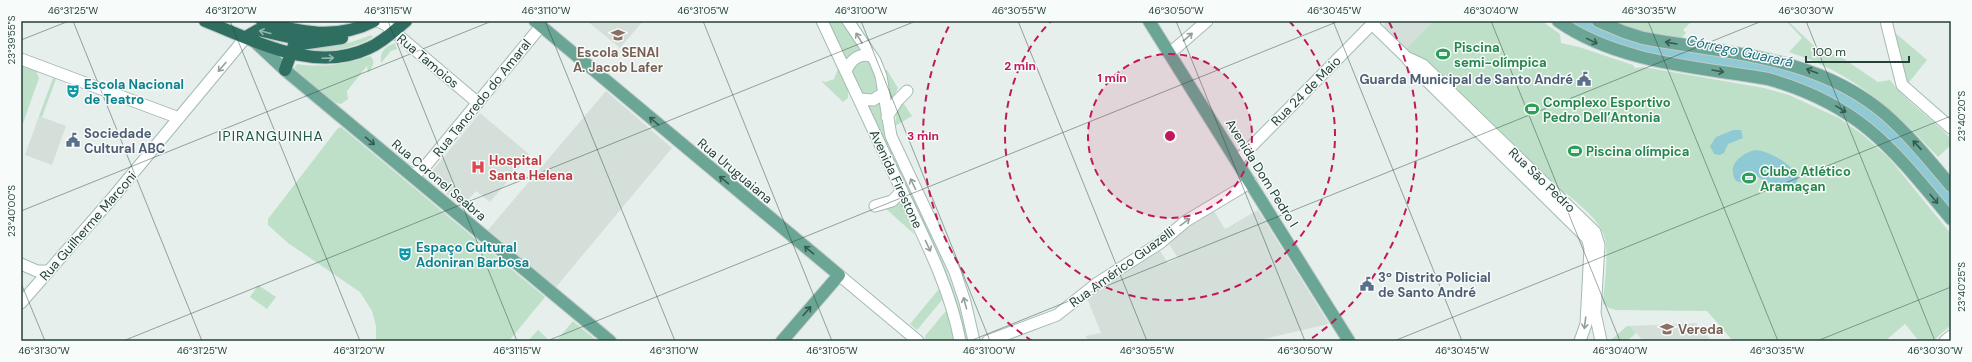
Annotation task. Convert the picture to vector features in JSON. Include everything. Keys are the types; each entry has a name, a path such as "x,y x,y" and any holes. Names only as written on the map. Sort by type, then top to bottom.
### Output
{"highway":[{"path":"204,21 290,53 322,59 345,56 369,48 406,21"},
{"path":"264,21 310,32 333,33 356,29"},
{"path":"285,70 294,45 340,39 356,29 374,21"},
{"path":"249,38 258,30 313,42"}],"main road":[{"name":"Avenida Dom Pedro I","path":"1149,21 1350,341"},
{"path":"1558,21 1593,41 1626,54 1768,79 1826,100 1856,118 1877,135 1906,165 1951,219"},
{"path":"1598,21 1643,38 1778,60 1823,76 1852,90 1885,114 1921,149 1951,186"},
{"name":"Rua Uruguaiana","path":"538,24 839,275"},
{"name":"Rua Coronel Seabra","path":"249,38 285,70 610,341"},
{"path":"782,341 839,275"}],"street":[{"name":"Rua Tamoios","path":"378,21 393,31 478,102"},
{"name":"Avenida Firestone","path":"822,21 860,99 944,285 953,312 960,341"},
{"name":"Avenida Firestone","path":"848,21 875,61 881,76 887,117 895,145 958,280 974,341"},
{"path":"1170,53 1207,21"},
{"path":"1886,21 1902,85 1951,128"},
{"name":"Rua São Pedro","path":"1373,22 1417,71 1589,240 1590,248 1586,324 1580,341"},
{"name":"Rua 24 de Maio","path":"1237,161 1373,22"},
{"name":"Rua Tancredo do Amaral","path":"410,173 416,173 423,169 478,102 538,24"},
{"name":"Rua Guilherme Marconi","path":"21,303 249,38"},
{"path":"846,71 850,63 857,57 871,56"},
{"name":"Rua São Pedro","path":"1406,57 1423,65 1595,232 1599,245 1595,313 1601,341"},
{"path":"21,59 179,118"},
{"path":"887,117 897,101 907,91"},
{"path":"860,99 873,100 884,94"},
{"name":"Rua Tancredo do Amaral","path":"423,169 421,177 425,186"},
{"name":"Rua Américo Guazelli","path":"988,341 1057,315 1096,284 1160,243 1186,221 1251,182"},
{"path":"876,206 892,201 902,191"},
{"path":"21,264 37,271 49,271"},
{"name":"Rua Uruguaiana","path":"839,275 918,341"},
{"path":"1945,341 1951,336"}],"shaded area":[{"name":"Escola SENAI A. Jacob Lafer","path":"587,21 643,21 620,48"},
{"path":"1386,21 1433,21 1406,49 1384,26"},
{"path":"606,91 672,148 556,287 488,230"},
{"name":"Hospital Santa Helena","path":"480,113 530,155 490,202 476,191 462,207 429,179 429,175"},
{"path":"39,116 66,126 52,165 25,155"},
{"path":"1258,210 1329,324 1264,339 1264,341 1089,341 1085,336 1101,333 1087,298 1160,251 1168,263 1178,258 1169,244 1184,230 1214,211 1225,229"},
{"name":"Vereda","path":"1696,323 1712,341 1643,341 1630,326"}],"green space":[{"path":"826,21 842,21 860,51 847,61"},
{"name":"Clube Atlético Aramaçan","path":"1433,21 1542,21 1560,34 1561,43 1579,47 1633,65 1635,68 1643,67 1764,88 1789,95 1839,118 1863,135 1889,158 1951,234 1951,325 1933,341 1919,341 1905,324 1885,341 1733,341 1707,311 1616,310 1609,308 1603,303 1607,256 1605,238 1595,220 1566,193 1563,196 1423,61 1405,50"},
{"path":"1610,21 1692,21 1683,30 1686,33 1679,40 1644,33"},
{"path":"1786,21 1788,21 1815,47 1841,57 1878,82 1890,80 1904,96 1951,139 1951,145 1938,157 1905,123 1852,81 1811,60 1789,52 1802,38"},
{"path":"1892,30 1927,60 1906,86"},
{"path":"371,35 373,37 364,42 338,50 300,50 308,47 328,47 341,45"},
{"path":"395,43 397,49 391,51 381,63 381,56 384,50 388,46"},
{"path":"370,56 373,60 371,69 368,73 367,66 347,91 348,99 341,104 333,102 294,68 297,64 316,66 352,61"},
{"path":"857,61 867,61 874,70 878,80 877,89 870,97 861,94 851,71"},
{"path":"21,65 36,71 39,78 21,129"},
{"path":"838,69 848,90 848,98 843,102 821,81 826,82 834,79"},
{"path":"885,70 887,70 898,88 891,102 889,102 888,83"},
{"path":"53,78 56,79 42,117 39,116"},
{"path":"880,102 882,120 887,141 933,239 953,288 967,341 964,341 867,104"},
{"path":"902,103 912,116 895,126 897,107"},
{"path":"341,127 545,297 509,341 376,341 376,326 372,311 360,292 288,243 268,225 268,219 338,128"},
{"path":"900,199 901,201 914,234 884,207"},
{"path":"258,285 276,297 267,309 250,297"},
{"path":"939,289 942,300 917,330 910,324"},
{"path":"945,312 947,312 954,341 925,341 925,336"},
{"path":"573,321 597,341 556,341"},
{"path":"1627,326 1630,326 1636,333 1627,341 1610,341"},
{"path":"538,330 549,340 550,339 553,341 528,341"}],"water":[{"path":"1733,130 1741,130 1743,138 1728,144 1724,153 1720,155 1714,154 1710,146 1716,137"},
{"path":"1755,150 1774,156 1787,164 1796,174 1798,179 1794,188 1784,192 1758,177 1746,184 1736,181 1733,175 1733,170 1736,161 1745,154"}],"waterway":[{"name":"Córrego Guarará","path":"1577,21 1596,32 1629,45 1681,56 1734,63 1786,74 1811,82 1835,93 1869,115 1884,128 1912,157 1951,203"}],"place":[{"name":"Escola SENAI A. Jacob Lafer","path":"618,35"},
{"name":"Piscina semi-olímpica","path":"1443,54"},
{"name":"Guarda Municipal de Santo André","path":"1584,79"},
{"name":"Escola Nacional de Teatro","path":"73,91"},
{"name":"Complexo Esportivo Pedro Dell’Antonia","path":"1532,109"},
{"name":"Sociedade Cultural ABC","path":"73,140"},
{"name":"Piscina olímpica","path":"1575,151"},
{"name":"Hospital Santa Helena","path":"478,167"},
{"name":"Clube Atlético Aramaçan","path":"1749,178"},
{"name":"Espaço Cultural Adoniran Barbosa","path":"405,254"},
{"name":"3º Distrito Policial de Santo André","path":"1367,284"},
{"name":"Vereda","path":"1667,329"}],"district":[{"name":"IPIRANGUINHA","path":"271,136"}]}
